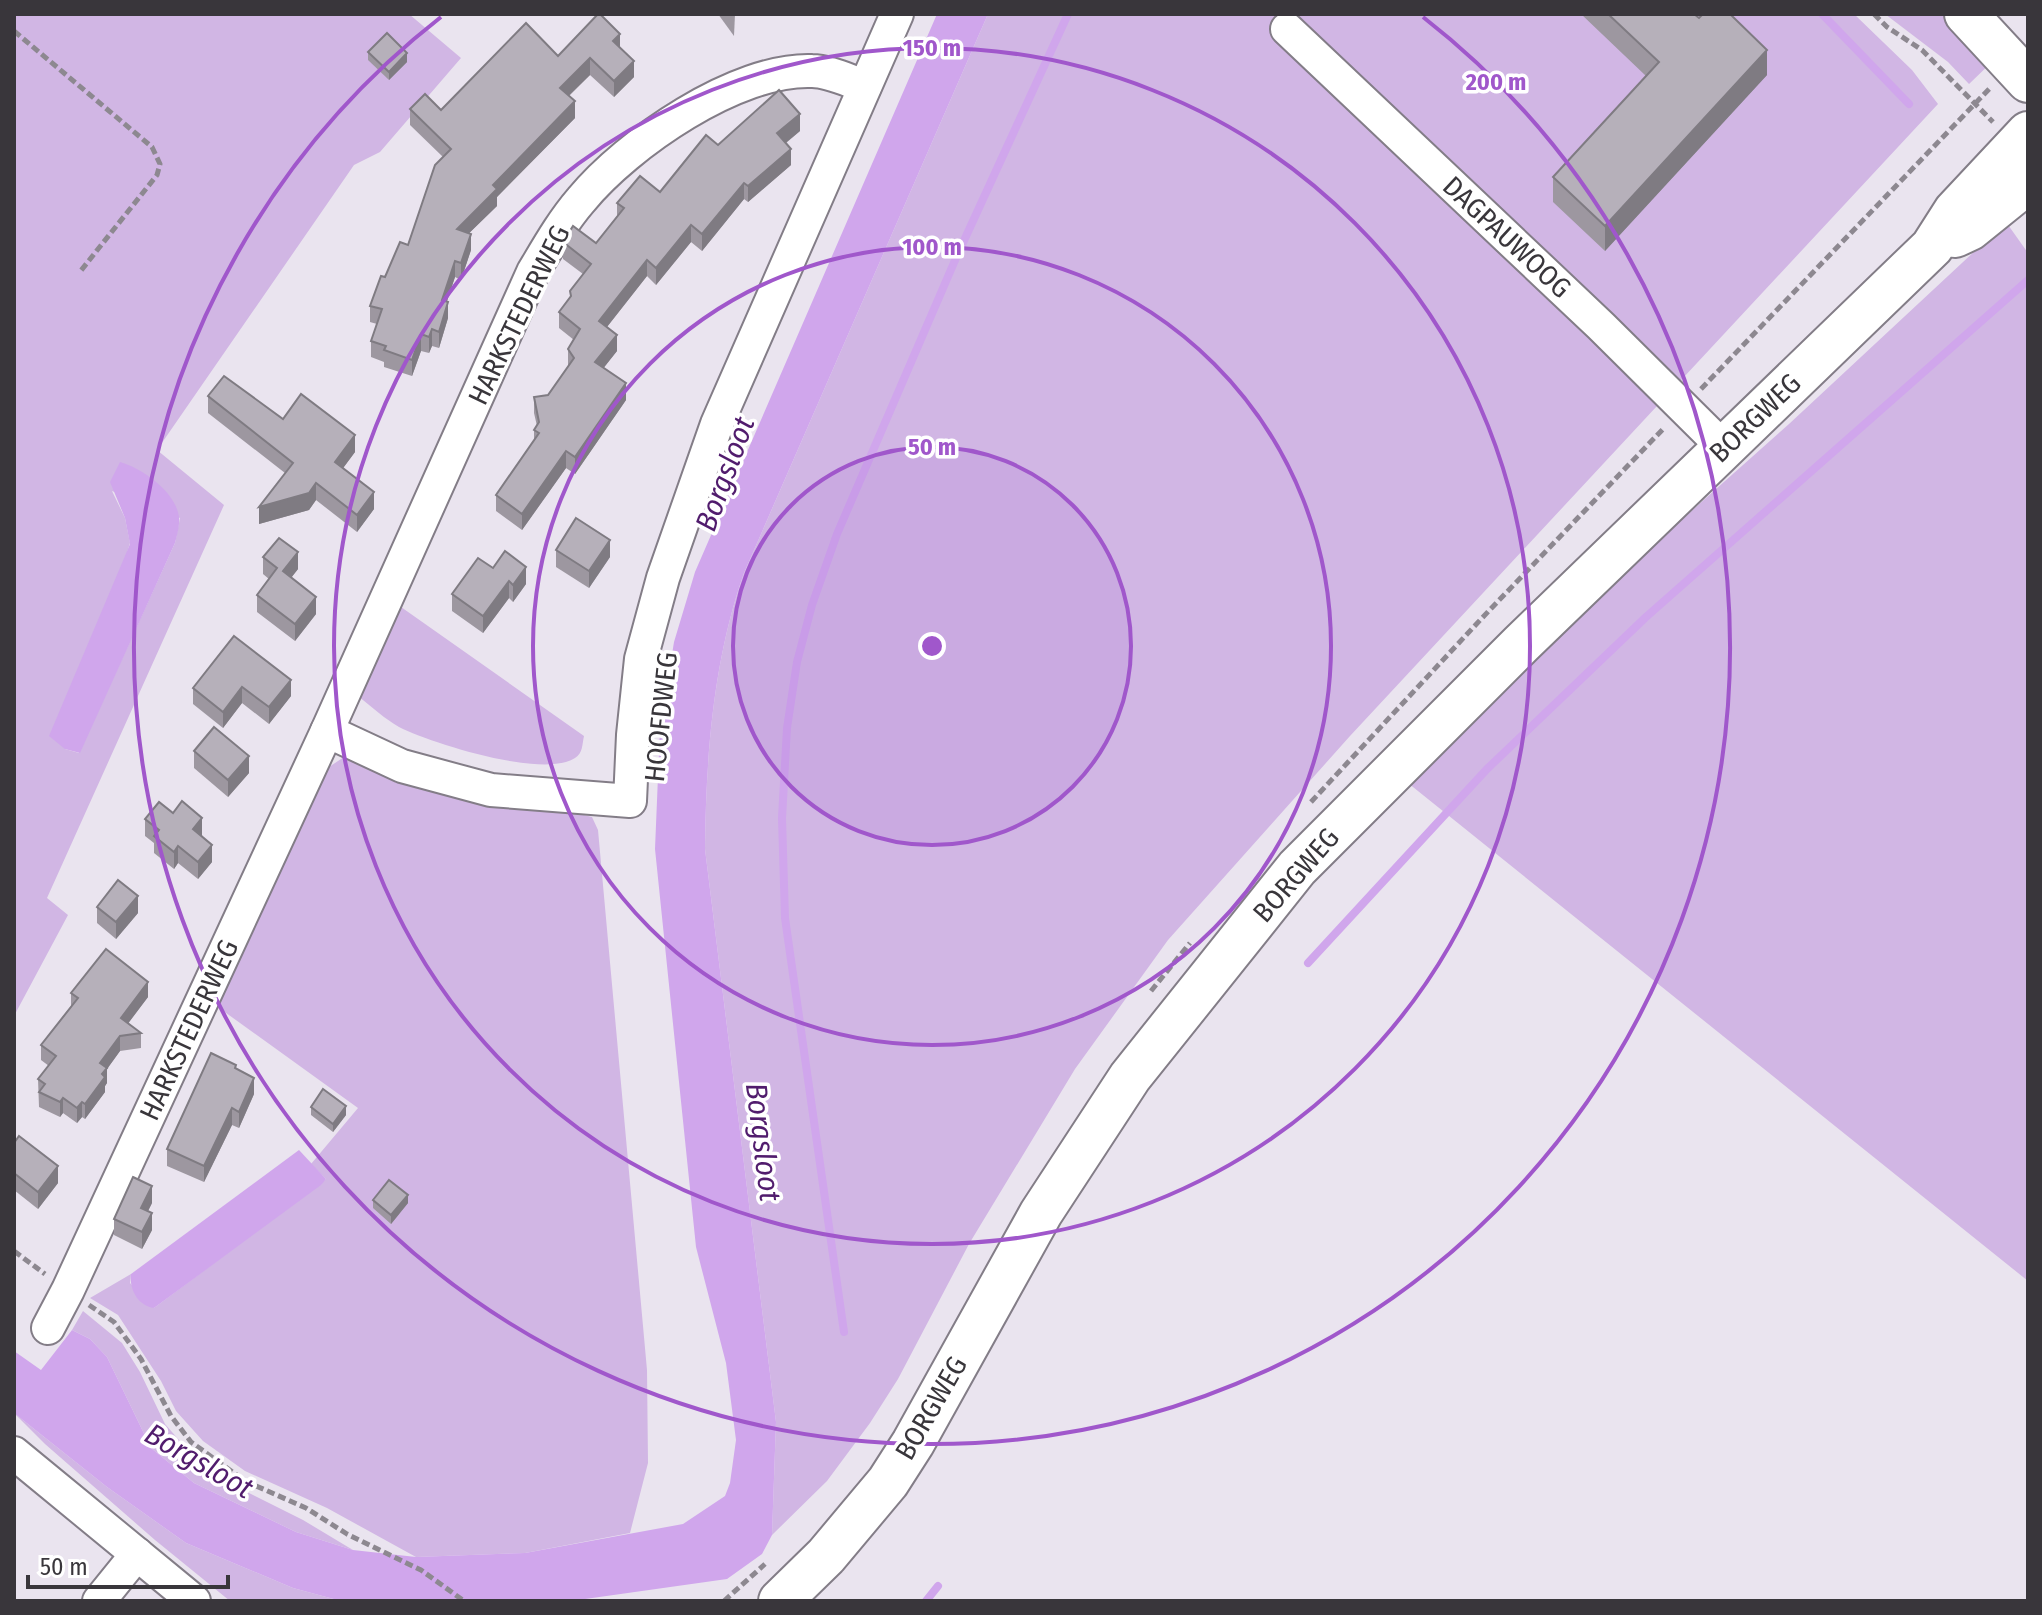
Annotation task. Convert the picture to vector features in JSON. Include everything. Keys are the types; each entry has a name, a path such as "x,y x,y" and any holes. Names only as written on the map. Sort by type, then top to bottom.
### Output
{"main road":[{"path":"1966,14 2028,81"},
{"name":"BORGWEG","path":"780,1601 826,1556 888,1482 913,1443 1041,1213 1130,1077 1297,868 1521,644 1932,247 1955,211 2028,133"},
{"name":"BORGWEG","path":"1932,247 1970,229 2028,182"}],"street":[{"name":"HOOFDWEG","path":"327,731 402,766 491,790 630,801 641,659 663,578 717,424 897,14"},
{"name":"DAGPAUWOOG","path":"1287,29 1601,326 1724,448"},
{"name":"HARKSTEDERWEG","path":"48,1328 327,731 533,272 550,242 583,197 627,156 690,110 752,80 773,74 816,70 865,86"},
{"path":"14,1453 194,1601"},
{"path":"99,1601 137,1554"}],"path":[{"path":"1874,14 1887,27 1922,50 1976,102"},
{"path":"14,31 152,147 160,164 157,175 79,273"},
{"path":"14,1251 114,1322 141,1359 171,1416 191,1442 245,1481 306,1508 347,1534 421,1570 464,1601"}],"shaded area":[{"path":"14,14 409,14 461,58 380,152 354,165 157,450 224,505 47,898 68,915 14,1016","holes":["112,491 180,518 175,543 79,753 65,749 130,543 125,518"]},
{"path":"937,14 988,14 744,573 725,640 713,710 705,849 776,1422 772,1535 762,1554 727,1579 571,1601 341,1601 293,1588 186,1543 107,1487 14,1413 14,1351 41,1370 72,1330 90,1339 107,1357 151,1448 194,1483 296,1532 353,1550 416,1557 525,1553 683,1524 725,1496 730,1483 736,1440 726,1363 696,1247 655,849 660,728 674,642 695,572"},
{"path":"988,14 1854,14 1912,70 1938,104 1350,736 1168,940 1075,1069 969,1244 898,1379 870,1423 827,1481 772,1535 776,1422 705,849 713,710 725,640 744,573"},
{"path":"1885,14 1951,14 1995,59 1969,84 1948,62"},
{"path":"2006,222 2028,253 2028,1281 1408,783 1642,555 1789,424"},
{"path":"120,462 148,475 165,490 177,508 179,527 175,543 80,753 65,749 49,736 130,544 125,518 110,482"},
{"path":"401,607 584,736 580,754 560,763 538,764 487,756 436,742 399,727 359,697 366,675"},
{"path":"347,755 592,817 598,830 647,1370 648,1463 630,1533 525,1553 416,1557 327,1508 245,1471 203,1441 176,1411 161,1381 118,1315 90,1298 131,1274 130,1283 154,1308 326,1179 311,1164 358,1108 215,1005 323,771"},
{"path":"299,1150 326,1179 321,1185 154,1308 139,1300 133,1291 131,1274"},
{"path":"83,1311 122,1343 165,1424 186,1448 233,1485 303,1520 353,1550 296,1532 194,1483 151,1448 107,1357 90,1339 72,1330"},
{"path":"14,1413 107,1487 186,1543 293,1588 341,1601 230,1601 155,1540"}],"building":[{"path":"598,14 620,34 613,41 634,61 614,81 590,58 560,88 575,101 493,185 497,189 457,229 471,234 461,263 455,261 442,300 448,302 439,332 432,329 429,337 421,334 412,360 384,350 386,346 371,341 382,309 370,306 381,276 385,277 400,242 408,245 435,165 451,149 410,109 425,94 441,110 526,23 558,56"},
{"path":"1608,14 1694,14 1699,18 1703,14 1730,14 1767,50 1605,226 1553,177 1659,62"},
{"path":"387,33 407,53 389,72 368,52"},
{"path":"779,90 800,114 777,133 791,149 748,186 744,183 702,234 691,225 656,268 647,260 599,321 617,335 595,362 626,383 575,457 566,451 522,514 496,495 539,433 534,430 539,422 534,397 548,395 574,358 568,349 580,329 559,312 571,296 570,291 591,264 563,242 573,226 596,243 624,208 617,203 640,176 660,192 706,135 718,145"},
{"path":"224,376 283,419 301,394 355,435 335,462 374,492 357,515 316,483 309,493 259,507 293,463 208,396"},
{"path":"576,518 610,540 589,571 556,550"},
{"path":"279,538 298,552 283,571 316,597 295,624 257,595 277,568 263,557"},
{"path":"505,551 526,567 513,585 509,581 483,616 452,594 478,558 493,568"},
{"path":"234,636 291,680 269,707 242,687 223,712 193,688"},
{"path":"214,727 249,756 228,780 194,751"},
{"path":"182,801 202,818 193,829 212,845 198,862 178,846 174,852 154,836 159,830 145,819 159,802 173,813"},
{"path":"118,880 138,896 116,922 97,907"},
{"path":"106,949 148,982 121,1018 141,1033 120,1036 100,1063 107,1068 102,1074 105,1077 85,1104 82,1102 77,1108 63,1098 60,1102 39,1092 45,1084 38,1079 56,1056 41,1045 78,998 71,993"},
{"path":"211,1053 254,1078 239,1112 232,1108 204,1166 167,1149"},
{"path":"323,1089 346,1106 333,1124 311,1107"},
{"path":"19,1136 58,1166 38,1192 14,1173 14,1143"},
{"path":"133,1177 152,1186 141,1208 152,1213 142,1232 114,1219"},
{"path":"389,1180 408,1195 391,1215 373,1200"}],"waterway":[{"path":"844,1332 785,918 782,818 787,728 797,662 812,605 837,534 956,258 1068,14"},
{"path":"1822,14 1909,104"},
{"path":"1308,963 1487,769 1646,617 2028,280"},
{"path":"926,1601 938,1586"}],"water label":[{"name":"Borgsloot","path":"725,474"},
{"name":"Borgsloot","path":"763,1142"},
{"name":"Borgsloot","path":"199,1461"}]}
